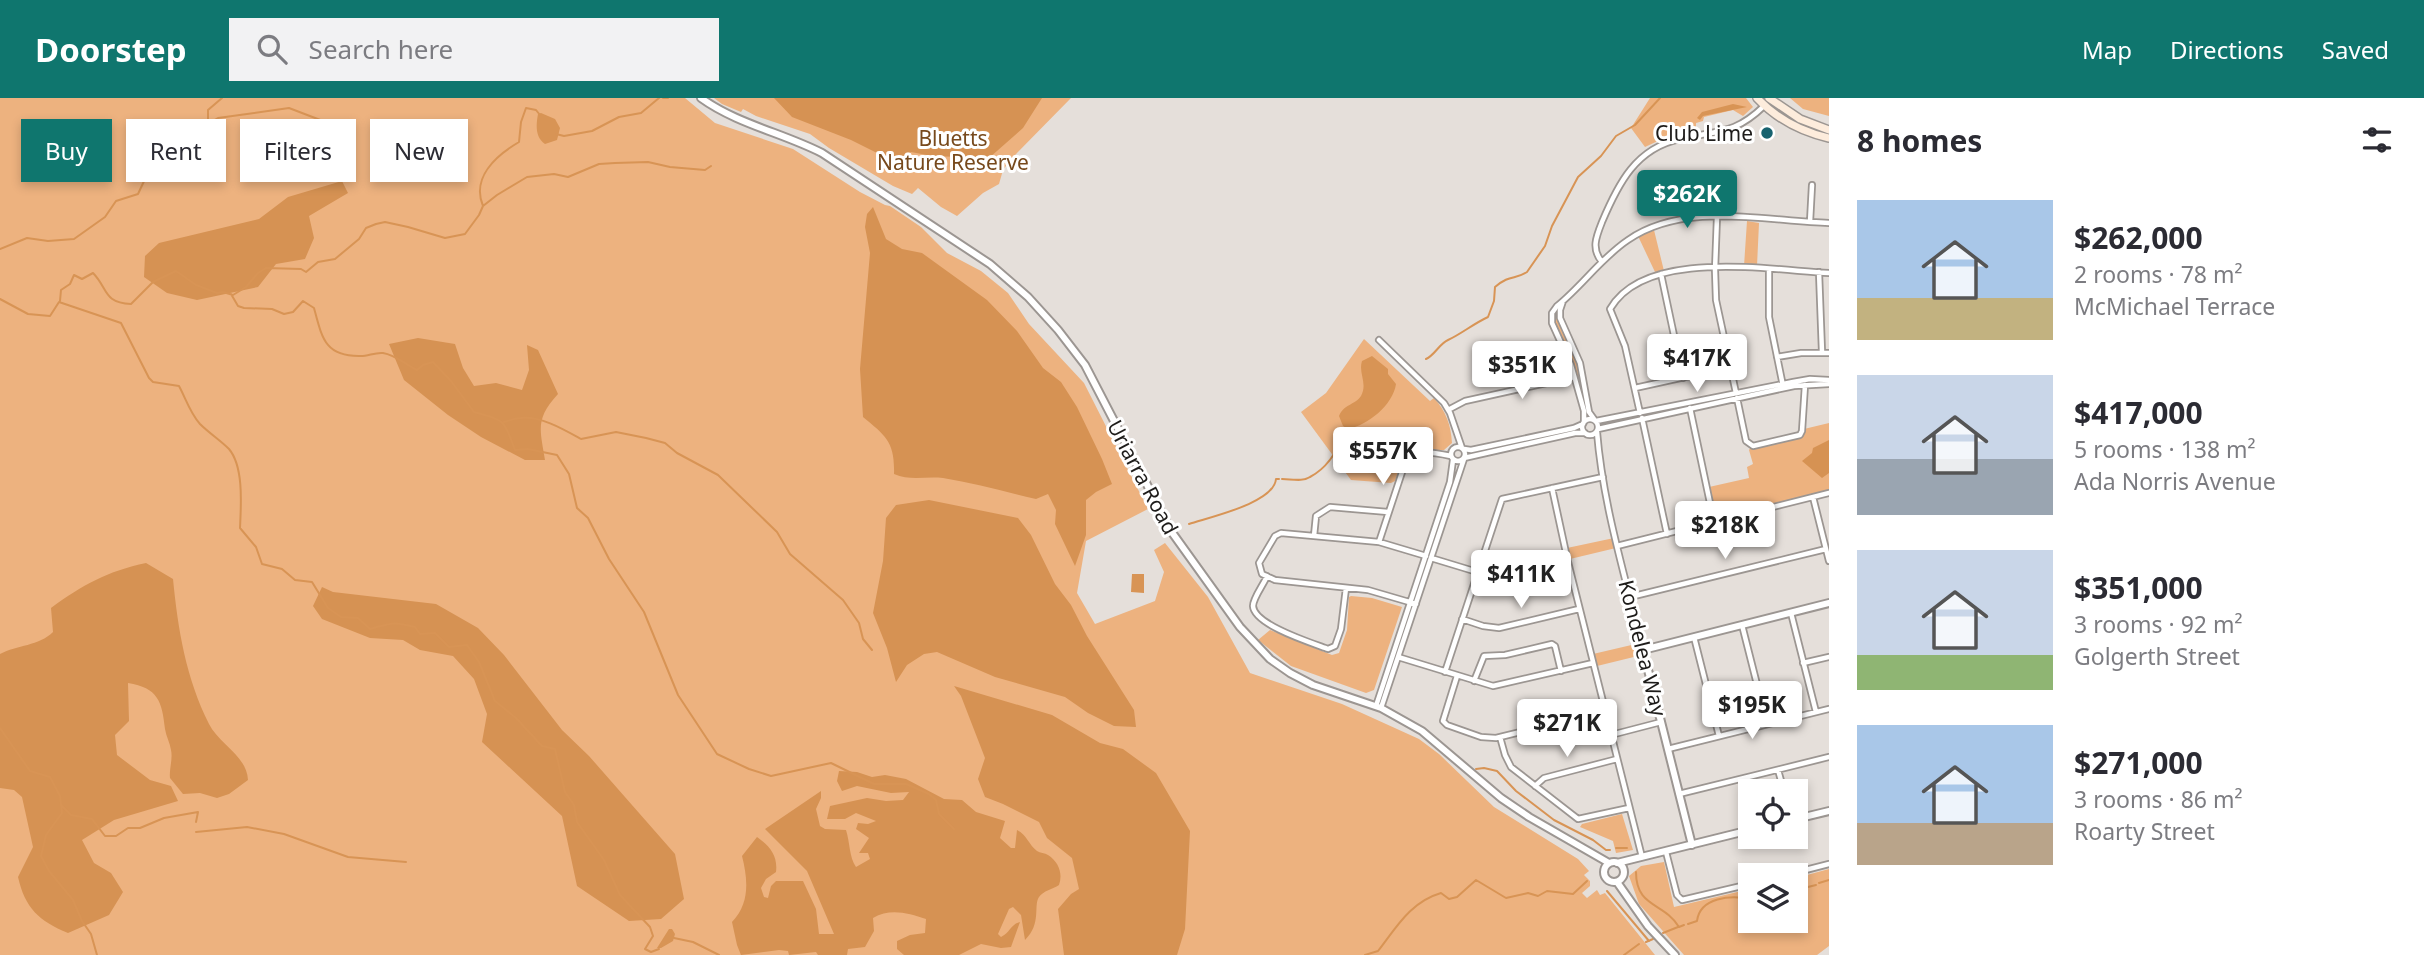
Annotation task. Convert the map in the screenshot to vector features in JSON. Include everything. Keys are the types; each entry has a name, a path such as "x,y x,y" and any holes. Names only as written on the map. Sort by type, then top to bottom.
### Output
{"main road":[{"path":"1757,98 1829,130"},
{"path":"1768,101 1797,127 1829,138"}],"street":[{"name":"Uriarra Road","path":"701,98 733,117 799,141 822,153 982,258 1018,289 1058,330 1085,365 1166,523 1254,644 1290,673 1313,685 1378,707 1422,731 1501,798 1529,817 1613,863 1621,876 1606,879 1604,870 1590,852"},
{"path":"1602,262 1595,249 1597,235 1617,188 1637,161 1669,142 1735,128 1749,120 1768,101"},
{"path":"1810,222 1812,185"},
{"path":"1717,217 1716,300 1749,445 1800,435 1805,385"},
{"path":"1552,319 1554,310 1602,262 1628,240 1656,225 1686,218 1717,217 1829,223"},
{"path":"1667,534 1625,346 1610,309 1635,283 1661,274 1715,267 1829,273"},
{"path":"1769,270 1768,312 1783,386"},
{"path":"1819,272 1822,352"},
{"path":"1661,274 1683,378"},
{"path":"1552,319 1555,315 1560,317 1564,300"},
{"name":"Kondelea Way","path":"1560,317 1580,363 1589,412 1595,420 1597,451 1617,546 1692,845"},
{"name":"Kondelea Way","path":"1552,319 1574,377 1584,411 1583,423 1597,451"},
{"path":"1378,707 1464,458 1448,410 1379,340"},
{"path":"1777,357 1801,353 1829,353"},
{"path":"1635,388 1730,368"},
{"path":"1448,410 1465,401 1574,377"},
{"path":"1379,542 1408,454 1413,452 1439,453 1457,461 1576,433 1587,434 1641,416 1810,379 1829,382"},
{"path":"1783,386 1829,382"},
{"path":"1690,406 1714,522"},
{"path":"1439,453 1458,446 1471,450 1578,427 1589,419 1641,416"},
{"path":"1429,557 1450,482 1456,433"},
{"path":"1445,672 1502,499 1603,477"},
{"path":"1552,488 1639,858"},
{"path":"1617,546 1829,493"},
{"path":"1813,497 1829,561"},
{"path":"1314,536 1316,516 1330,507 1388,512"},
{"path":"1413,604 1368,590 1283,582 1267,576 1261,571 1259,563 1277,533 1379,542 1493,577 1505,577 1568,562"},
{"path":"1630,597 1826,549"},
{"path":"1267,576 1254,604 1255,610 1275,628 1328,649 1334,648 1341,629 1346,588"},
{"path":"1643,650 1829,603"},
{"path":"1462,619 1499,628 1579,609"},
{"path":"1791,613 1816,712"},
{"path":"1742,625 1767,724"},
{"path":"1694,637 1718,736"},
{"path":"1474,681 1484,656 1506,655 1552,644 1555,646 1561,671"},
{"path":"1396,656 1497,686 1592,663"},
{"path":"1804,663 1829,657"},
{"path":"1457,676 1443,717 1444,722 1481,737 1500,737 1605,711"},
{"path":"1668,749 1829,709"},
{"path":"1611,735 1661,722"},
{"path":"1500,737 1508,764 1578,819 1629,808"},
{"path":"1679,794 1829,757"},
{"path":"1535,786 1544,778 1617,759"},
{"path":"1778,770 1781,779"},
{"path":"1808,816 1829,811"},
{"path":"1604,870 1613,863 1738,834"},
{"path":"1666,852 1677,895 1682,900 1738,887"},
{"path":"1639,858 1621,876 1629,897 1648,926 1675,955"},
{"path":"1808,869 1829,864"}],"green space":[{"path":"0,98 685,98 715,123 793,149 921,227 947,253 981,271 1008,293 1029,324 1084,383 1148,509 1086,541 1077,593 1095,624 1155,601 1164,572 1154,550 1165,543 1208,597 1250,673 1342,704 1419,739 1439,754 1494,807 1578,859 1589,871 1584,875 1590,881 1590,886 1582,893 1587,898 1597,890 1600,895 1605,893 1655,955 0,955"},
{"name":"Bluetts Nature Reserve","path":"714,98 1071,98 1011,159 1003,170 999,184 983,193 957,216 918,188 912,194 893,186 810,134 743,109 741,112"},
{"path":"774,98 1042,98 1023,128 989,158 932,156 911,152 897,163 851,140 792,117"},
{"path":"1650,98 1746,98 1753,107 1743,116 1733,110 1704,117 1703,121 1696,123 1696,129 1675,133 1645,147 1631,128"},
{"path":"1790,98 1829,98 1829,116 1803,109"},
{"path":"339,182 342,182 348,193 309,216 314,238 305,259 276,264 258,287 197,300 167,293 144,277 145,256 159,243 259,219 288,197"},
{"path":"873,207 886,239 902,249 922,253 987,300 1017,331 1043,368 1061,382 1077,407 1112,484 1086,500 1086,535 1075,566 1055,524 1056,510 1048,494 1036,499 955,480 894,474 893,454 888,441 863,417 860,369 870,253 865,227 867,214"},
{"path":"1747,221 1759,223 1757,266 1744,266"},
{"path":"1654,230 1664,271 1655,272 1638,236"},
{"path":"1556,318 1562,324 1576,355 1588,411 1585,412 1554,324"},
{"path":"418,338 455,344 463,368 474,386 496,383 522,390 529,370 527,345 538,350 558,394 542,418 545,460 525,460 481,437 404,380 389,344"},
{"path":"1364,339 1430,401 1434,398 1445,413 1450,430 1452,443 1444,450 1406,450 1395,481 1391,483 1351,480 1301,412 1326,393"},
{"path":"1829,423 1829,490 1717,516 1709,487 1749,478 1747,467 1753,464 1749,450 1751,447 1800,437 1804,429"},
{"path":"1829,440 1829,473 1822,478 1802,461 1812,453 1813,448"},
{"path":"929,500 1018,518 1031,535 1055,584 1071,605 1087,636 1134,710 1136,727 1114,726 1065,697 995,677 937,652 924,654 907,665 896,682 887,648 873,613 883,561 886,518 896,505"},
{"path":"1614,538 1616,548 1570,559 1567,548"},
{"path":"146,563 173,579 181,635 194,689 209,724 243,764 248,780 229,794 217,798 200,793 183,794 170,778 170,745 160,703 146,688 128,683 129,721 115,735 117,755 150,780 171,786 178,801 114,820 82,840 94,863 111,873 123,892 109,915 68,933 49,924 35,912 25,897 18,877 33,847 22,797 14,790 0,788 0,654 35,643 53,632 51,608 74,592 107,575"},
{"path":"322,587 333,592 436,604 478,628 504,655 562,730 589,756 675,854 684,899 661,919 629,921 577,886 562,816 482,742 487,714 474,679 453,656 420,650 403,640 370,638 322,619 313,606"},
{"path":"1351,596 1372,598 1402,607 1374,690 1366,693 1291,666 1258,640 1270,630 1332,655 1339,653 1347,630"},
{"path":"1640,643 1642,655 1597,666 1593,654"},
{"path":"954,686 1052,715 1100,743 1123,749 1156,773 1190,831 1185,929 1177,955 1064,955 1058,909 1079,889 1072,858 1047,838 1039,822 985,797 978,779 985,758 961,696"},
{"path":"839,771 906,779 944,799 962,800 976,812 1005,821 1000,838 1011,848 1015,848 1017,830 1037,851 1052,858 1059,868 1059,885 1039,897 1034,927 1025,940 1021,915 1013,907 1009,909 998,934 1001,937 1020,922 1011,947 981,944 959,955 904,955 897,949 897,941 910,935 925,933 926,919 892,912 873,918 874,931 865,947 848,949 847,955 818,955 816,952 789,955 788,951 779,950 741,955 732,922 745,899 746,874 742,856 757,837 769,848 776,861 776,872 766,879 761,888 764,897 768,898 771,886 776,881 803,881 816,909 819,934 834,934 807,871 765,829 821,791 816,809 820,826 825,829 846,830 856,867 870,859 868,853 859,853 869,838 856,829 858,823 876,821 856,813 845,819 827,819 830,806 867,798 903,800 909,792 891,793 857,786 842,791 837,781"},
{"path":"1622,814 1633,850 1616,853 1613,841 1580,827 1582,824"},
{"path":"1664,862 1674,907 1738,892 1738,933 1808,933 1808,875 1829,869 1829,946 1817,955 1684,955 1639,904 1629,876 1641,866"}],"shaded area":[{"path":"1733,104 1747,107 1703,116 1700,120 1697,118 1702,112"},
{"path":"538,114 555,119 560,128 557,140 545,144 539,138 537,122"},
{"path":"1372,356 1388,369 1388,374 1396,384 1394,392 1385,406 1371,419 1348,429 1343,426 1339,416 1361,396 1364,387 1362,361"},
{"path":"1132,574 1144,574 1144,593 1131,592"},
{"path":"669,929 675,934 673,941 657,948"}],"waterway":[{"path":"208,119 208,110 222,98"},
{"path":"556,134 564,136 592,131 619,117 641,113 659,98"},
{"path":"663,98 668,98"},
{"path":"1426,359 1445,342 1488,317 1494,301 1495,287 1527,272 1545,246 1552,226 1578,177 1601,156 1616,136 1635,125 1660,98"},
{"path":"0,249 27,238 48,241 74,239 105,217 116,201 138,194 153,162 188,135 218,118 289,108 318,119"},
{"path":"483,206 480,186 488,168 502,153 519,142 526,108 536,110 540,115"},
{"path":"60,301 61,290 70,284 74,275 82,279 93,273 107,294 122,303 131,304 153,282 176,271 196,285 217,293 233,295 266,268 301,269 306,272 318,262 335,259 359,239 366,228 376,224 385,222 445,238 465,234 483,206 527,177 554,174 568,177 599,164 615,163 648,162 705,170 711,166"},
{"path":"231,294 238,306 272,309 284,314 293,312 303,301 314,308 327,344 340,353 361,356 388,354 417,370 433,362 474,412 502,423 515,450 528,449 557,455 569,474 577,508 588,518 609,559 644,612 678,695 717,754 771,776 831,763 874,784 906,784 936,800 939,814 954,829"},
{"path":"0,299 28,314 50,316 59,302 121,323 149,378 153,382 179,386 197,420 229,449 234,457 240,487 240,528 256,547 262,564 282,569 295,580 312,582 328,608 341,617 358,618 370,629 396,623 415,627 420,634 435,633 449,647 467,645 479,662 495,701 516,718 542,746 555,749 565,792 574,805 577,822 604,860 620,895 650,927 653,936 645,949 651,952 659,949"},
{"path":"504,422 519,418 536,419 581,439 616,432 646,438 665,443 677,453 718,475 777,532 790,554 843,600 859,623 863,639 872,650"},
{"path":"1282,479 1307,479 1322,469 1339,446 1344,433"},
{"path":"1189,524 1253,502 1273,488 1276,479 1279,479"},
{"path":"0,728 30,771 50,777 60,796 62,813 46,835 41,856 49,871 73,900 91,934 97,955"},
{"path":"1476,769 1497,771 1516,791 1554,820 1610,850"},
{"path":"61,805 71,815 92,819 105,836 116,836 128,828 140,828 164,818 198,812 196,822"},
{"path":"196,832 247,827 284,834 348,857 406,862"},
{"path":"1616,848 1627,848"},
{"path":"1636,872 1637,884 1646,899 1666,913 1679,927 1684,925"},
{"path":"1365,955 1378,951 1412,909 1441,893 1449,899 1457,897 1476,880 1506,898 1528,893 1538,896 1547,891 1573,894 1587,881"},
{"path":"1819,883 1829,880"},
{"path":"1808,887 1816,885"},
{"path":"1607,891 1649,941"},
{"path":"1688,924 1697,921 1699,913 1710,902 1738,898"},
{"path":"1663,933 1678,927"},
{"path":"674,938 693,942 719,955"},
{"path":"1646,942 1653,939"},
{"path":"1624,955 1639,944"}],"place":[{"name":"Club Lime","path":"1767,133"}]}
